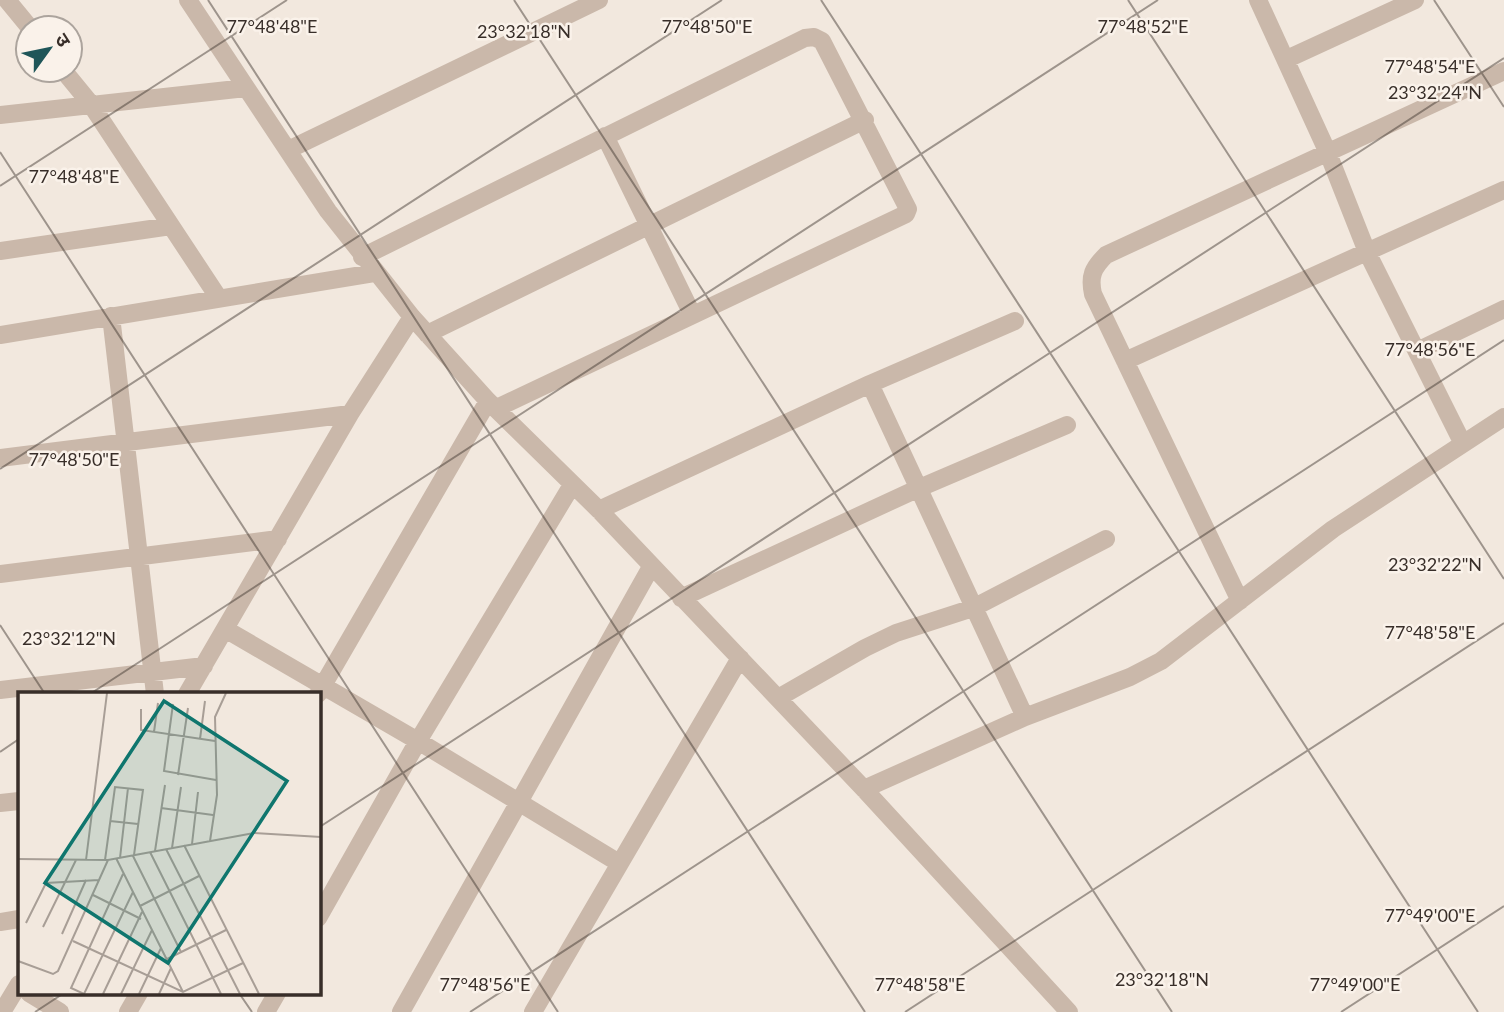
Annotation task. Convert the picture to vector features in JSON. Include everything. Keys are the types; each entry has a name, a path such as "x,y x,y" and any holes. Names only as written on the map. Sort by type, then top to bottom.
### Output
{"street":[{"path":"7,0 18,14"},
{"path":"188,0 362,257 412,317 778,698 1069,1012"},
{"path":"288,150 599,0"},
{"path":"1258,0 1328,153 1367,252 1463,444"},
{"path":"1287,59 1415,0"},
{"path":"320,690 493,404 906,214 908,209 827,48 814,37 805,38 362,257"},
{"path":"1240,601 1093,294 1090,279 1096,266 1106,256 1504,71"},
{"path":"74,84 90,103 218,297"},
{"path":"0,115 90,103 246,88"},
{"path":"427,334 865,120"},
{"path":"605,136 650,223 692,314"},
{"path":"1125,361 1504,190"},
{"path":"0,251 171,226"},
{"path":"0,335 374,273"},
{"path":"1417,351 1504,309"},
{"path":"111,316 155,692"},
{"path":"188,692 350,414 412,317"},
{"path":"599,510 870,384 1015,321"},
{"path":"870,384 1025,717"},
{"path":"0,458 350,414"},
{"path":"864,789 1025,717 1130,677 1161,661 1333,529 1504,417"},
{"path":"681,597 917,489 1067,425"},
{"path":"320,914 418,741 572,485"},
{"path":"0,574 278,539"},
{"path":"778,698 865,648 896,633 972,608 1106,539"},
{"path":"401,1012 651,567"},
{"path":"225,629 320,690 418,741 619,863"},
{"path":"533,1012 740,658"},
{"path":"0,690 204,666"},
{"path":"0,803 18,801"},
{"path":"0,922 18,919"},
{"path":"2,1012 18,991"},
{"path":"33,995 60,1012"},
{"path":"128,1012 138,995"},
{"path":"266,1012 276,995"}]}
